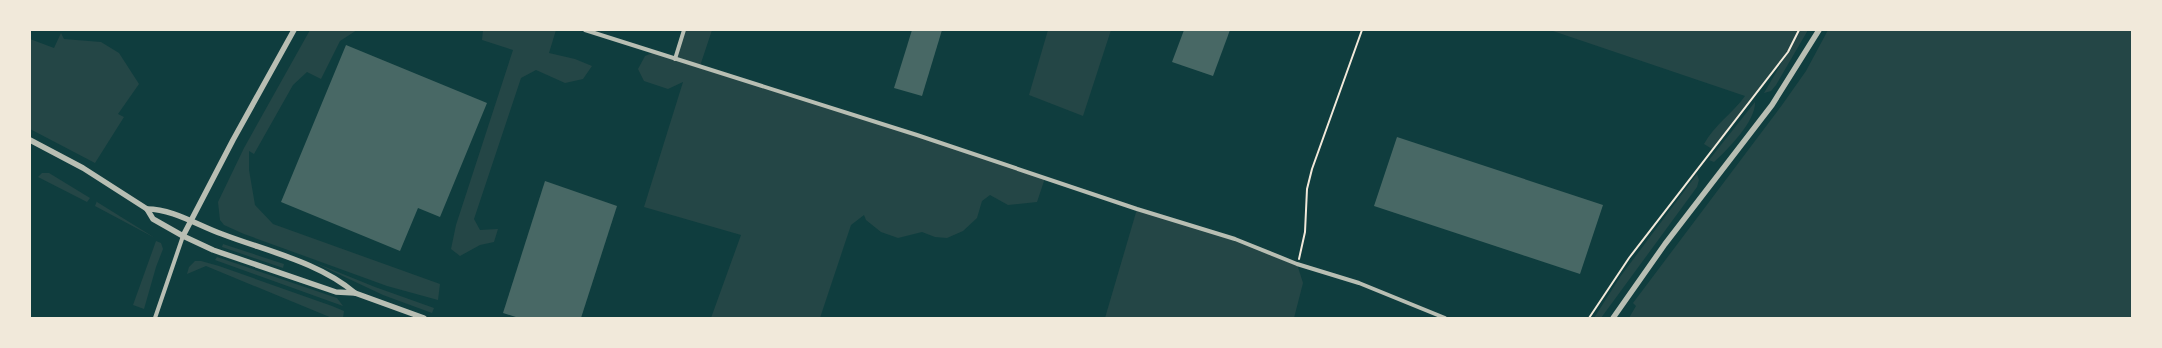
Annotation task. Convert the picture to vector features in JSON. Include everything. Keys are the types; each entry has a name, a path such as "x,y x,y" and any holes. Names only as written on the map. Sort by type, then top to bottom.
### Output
{"street":[{"path":"155,318 183,236 190,221 294,30"},
{"path":"585,30 917,135 1126,205 1235,239 1298,264 1359,284 1445,318"},
{"path":"675,59 684,30"},
{"path":"1613,318 1664,244 1772,105 1819,30"},
{"path":"30,140 83,168 147,208 159,209 220,234 302,263 340,280 356,293"},
{"path":"147,208 153,219 183,236 213,250 336,292 356,293 424,318"}],"path":[{"path":"1298,264 1305,232 1307,189 1312,169 1362,30"},
{"path":"1588,318 1629,258 1788,52 1799,30"}],"shaded area":[{"path":"310,30 357,30 340,41 321,79 307,72 293,85 254,154 249,151 249,170 255,205 273,224 440,284 438,300 387,286 244,234 224,225 220,220 218,202 244,148"},
{"path":"483,30 556,30 549,53 575,59 592,66 583,79 565,83 536,70 521,78 474,219 480,230 498,229 494,242 480,245 460,256 451,249 456,225 513,50 482,40"},
{"path":"684,30 712,30 700,66 1045,178 1037,202 1008,205 990,195 982,201 977,218 963,231 947,238 935,237 922,232 898,238 881,232 866,220 864,215 851,225 820,318 711,318 741,235 644,207 683,82 668,89 644,81 638,69 645,56 655,52 675,59"},
{"path":"1048,30 1111,30 1083,116 1029,95"},
{"path":"1550,30 1808,30 1776,85 1771,91 1764,93 1785,57 1712,149 1704,144 1708,137 1745,96"},
{"path":"1828,30 2132,30 2132,318 1629,318 1636,306 1633,303 1782,105 1806,71"},
{"path":"61,33 64,39 101,42 119,53 139,84 118,114 124,117 95,163 30,129 30,39 54,48"},
{"path":"1755,102 1751,118 1740,135 1714,162 1709,160"},
{"path":"42,173 49,173 90,198 87,202 38,177"},
{"path":"1697,174 1699,180 1697,187 1601,318 1594,318 1620,277"},
{"path":"97,202 155,238 95,206"},
{"path":"1137,209 1235,239 1297,264 1303,283 1294,318 1105,318"},
{"path":"156,241 161,243 163,249 156,267 144,309 133,305"},
{"path":"223,244 284,264 283,268 222,247"},
{"path":"217,257 337,298 343,306 215,260"},
{"path":"195,261 201,261 219,266 332,306 344,311 343,318 332,318 206,266 187,274 189,267"},
{"path":"313,262 375,287 434,308 432,313 383,295"}],"building":[{"path":"912,30 942,30 922,96 894,88"},
{"path":"1184,30 1230,30 1213,76 1172,62"},
{"path":"346,45 487,103 440,217 418,208 400,251 281,202"},
{"path":"1397,137 1603,205 1580,274 1374,206"},
{"path":"545,181 617,206 581,318 519,318 503,313"}]}
